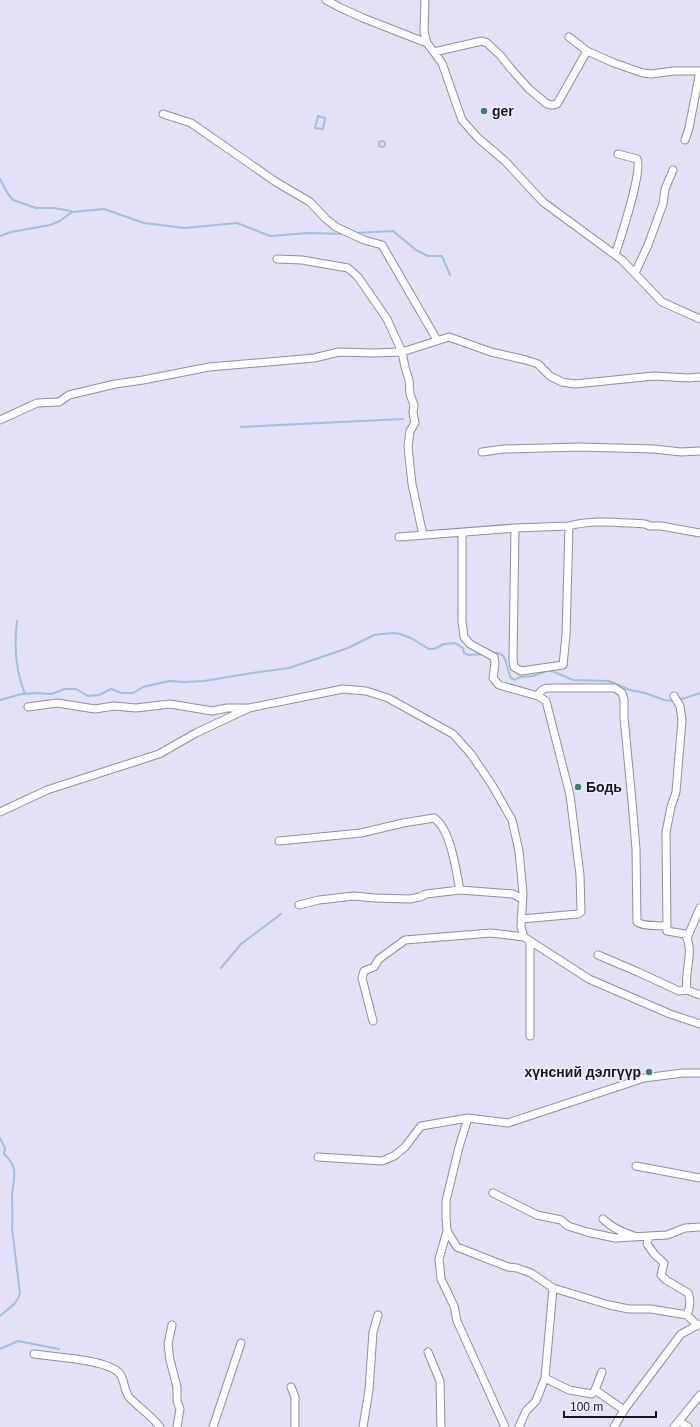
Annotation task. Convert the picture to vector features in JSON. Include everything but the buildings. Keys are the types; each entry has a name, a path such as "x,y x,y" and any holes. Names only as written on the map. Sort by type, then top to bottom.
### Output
{"street":[{"path":"326,0 357,15 427,43"},
{"path":"425,0 424,32 427,43 442,63 462,120 478,138 505,161 543,202 622,260 662,302 700,318"},
{"path":"569,37 587,51 614,63 643,73 651,74 674,71 700,71 689,128 685,140"},
{"path":"434,52 463,46 478,41 487,43 500,55 530,89 546,104 552,105 557,104 587,51"},
{"path":"163,114 191,123 276,182 310,202 336,227 364,240 382,245 437,340"},
{"path":"615,255 624,230 638,170 638,162 634,158 618,154"},
{"path":"635,273 648,245 663,204 666,189 673,170"},
{"path":"277,259 302,260 348,268 358,277 387,319 402,352 409,380 410,394 414,404 413,413 415,422 410,431 408,447 412,484 423,536"},
{"path":"0,420 37,403 59,402 69,395 115,384 209,367 314,358 339,352 402,352 449,337 486,350 538,364 550,376 562,382 575,384 648,377 700,377"},
{"path":"482,452 504,449 563,448 654,449 681,452 700,451"},
{"path":"399,537 515,528 569,526 598,522 645,524 700,533"},
{"path":"515,528 513,659 514,668 521,671 563,665 566,635 569,526"},
{"path":"462,533 462,621 464,637 470,644 494,657 496,663 493,678 498,685 538,696 546,701 570,795 580,875 581,912 578,914 521,919"},
{"path":"538,696 540,691 544,688 616,688 622,693 624,700 624,717 635,842 637,922 645,925 667,926"},
{"path":"28,707 57,703 95,709 114,706 136,708 170,704 212,711 227,708 249,708 343,689 366,691 388,698 453,734 471,754 492,785 512,820 519,851 522,886 521,927 527,939 530,1036"},
{"path":"674,696 680,706 682,720 676,792 671,807 666,832 667,931 684,934 690,944 686,981 687,990"},
{"path":"0,812 47,790 159,754 196,733 249,708"},
{"path":"278,841 311,839 361,832 434,818 439,821 445,832 454,862 460,890"},
{"path":"299,905 319,900 354,896 410,899 426,894 460,890 513,894 522,899"},
{"path":"687,938 700,908"},
{"path":"373,1021 362,978 364,971 374,967 379,960 405,940 491,933 527,939 589,979 670,1014 700,1024"},
{"path":"598,955 679,991 687,990 700,994"},
{"path":"318,1157 382,1161 394,1156 405,1147 421,1126 468,1118 508,1123 644,1078 683,1073 700,1073"},
{"path":"468,1118 459,1146 446,1201 447,1232 439,1259 441,1279 454,1306 457,1321 505,1427"},
{"path":"636,1166 700,1178"},
{"path":"493,1193 537,1215 560,1220 568,1226 587,1232 615,1238 667,1235 685,1228 700,1227"},
{"path":"603,1219 609,1225 618,1230 638,1237"},
{"path":"447,1232 457,1247 508,1267 517,1268 531,1273 553,1288 609,1305 629,1309 651,1308 687,1315 699,1325 681,1334 624,1410 614,1427"},
{"path":"649,1236 647,1244 655,1255 664,1263 661,1275 666,1280 688,1293 690,1296 690,1309 687,1315"},
{"path":"519,1427 526,1411 536,1401 545,1378 553,1288"},
{"path":"363,1427 369,1390 373,1332 378,1315"},
{"path":"172,1325 168,1344 177,1401 180,1409 178,1427"},
{"path":"213,1427 241,1343"},
{"path":"428,1352 440,1381 441,1427"},
{"path":"34,1354 87,1360 111,1368 119,1373 128,1396 154,1419 160,1427"},
{"path":"545,1378 569,1390 592,1394 602,1372"},
{"path":"290,1387 295,1397 295,1427"},
{"path":"595,1390 624,1410"},
{"path":"674,1427 700,1395"},
{"path":"679,1420 688,1427"}],"waterway":[{"path":"318,116 325,118 323,129 315,128 318,116"},
{"path":"382,141 385,144 382,147 379,144 382,141"},
{"path":"0,179 13,200 36,208 54,208 71,211"},
{"path":"0,236 11,232 50,225 60,221 72,212 104,209 144,223 185,228 237,223 270,236 308,233 346,234"},
{"path":"356,233 393,231 416,250 428,256 442,256 450,275"},
{"path":"241,427 403,419"},
{"path":"17,621 16,658 25,694"},
{"path":"0,700 22,694 51,694 65,689 76,689 88,696 99,695 111,689 122,693 133,693 143,687 169,681 204,681 289,668 348,648 374,635 382,634 400,634 411,638 429,649 434,649 444,644 455,643 463,648 464,653 469,655 484,654"},
{"path":"492,653 497,653 504,657 509,674 511,678 515,680 520,677 533,676 547,671 552,671 573,680 609,681 630,690 645,693 664,700 674,701"},
{"path":"679,700 700,693"},
{"path":"221,968 241,944 281,914"},
{"path":"0,1138 5,1148 4,1154 9,1159 14,1169 12,1228 20,1294 14,1304 0,1316"},
{"path":"0,1349 18,1341 59,1349"}],"place":[{"name":"ger","path":"484,111"},
{"name":"Бодь","path":"578,787"},
{"name":"хүнсний дэлгүүр","path":"649,1072"}]}
